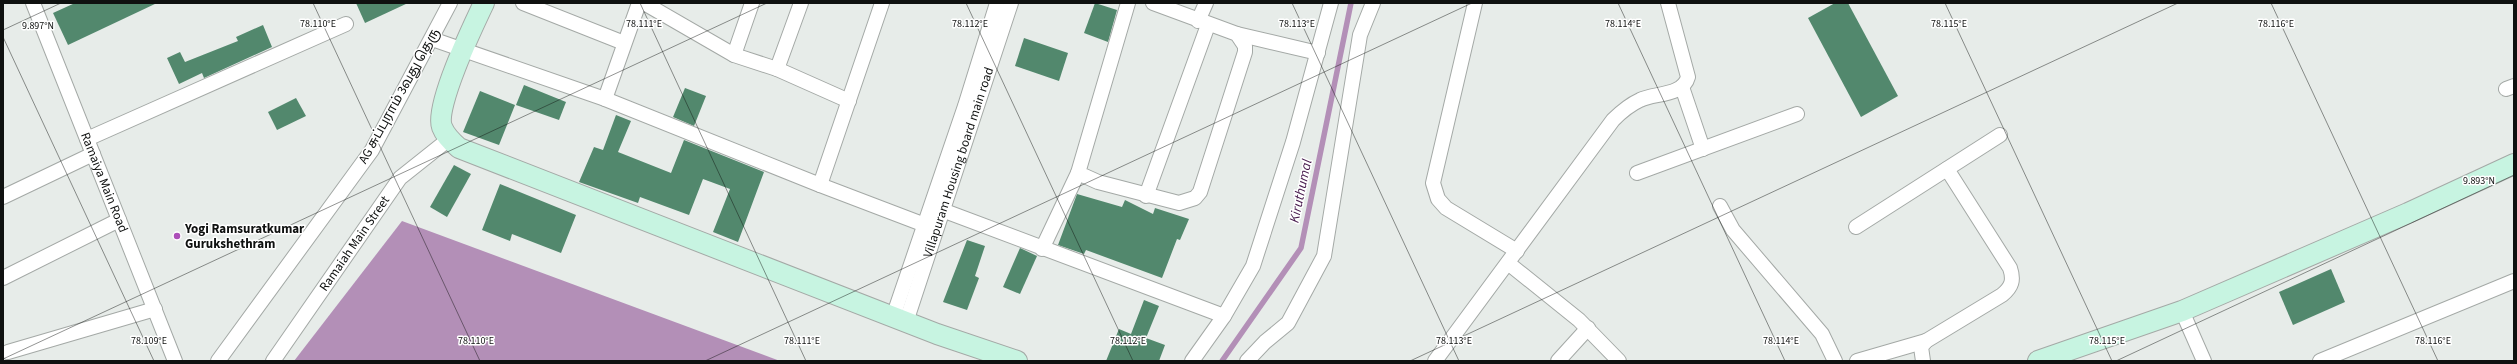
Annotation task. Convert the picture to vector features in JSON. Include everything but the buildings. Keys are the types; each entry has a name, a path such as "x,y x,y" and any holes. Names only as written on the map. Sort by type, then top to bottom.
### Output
{"street":[{"name":"Ramaiya Main Road","path":"33,3 175,361"},
{"name":"AG சுப்புராம் 3வது தெரு","path":"218,361 372,150 436,40 450,3"},
{"path":"484,3 457,49 440,110 441,126 449,139 459,148 900,320 1018,361"},
{"path":"523,3 624,43"},
{"path":"605,99 638,3"},
{"path":"644,3 734,55 777,69 849,101"},
{"path":"734,55 752,3"},
{"path":"777,69 801,3"},
{"path":"820,185 882,3"},
{"name":"Villapuram Housing board main road","path":"900,320 925,226 997,3"},
{"name":"Villapuram Housing board main road","path":"900,320 942,210 1011,3"},
{"path":"1042,249 1078,173 1128,3"},
{"path":"1153,3 1203,23 1237,34 1318,53"},
{"path":"1146,196 1203,23 1206,3"},
{"path":"1192,361 1224,316 1253,266 1293,142 1331,3"},
{"path":"1247,361 1265,342 1288,323 1324,256 1360,35 1373,3"},
{"path":"1475,3 1434,183 1434,192 1446,208 1517,251"},
{"path":"1435,361 1613,120 1625,108 1640,99 1682,87 1688,77 1668,3"},
{"path":"87,139 346,24"},
{"path":"1078,173 1098,182 1146,196 1179,203 1195,198 1200,192 1245,52 1245,46 1237,34"},
{"path":"436,40 457,49 605,99 925,226 942,210 1042,249 1224,316"},
{"path":"1682,87 1703,149"},
{"path":"1637,173 1797,114"},
{"path":"1856,227 2000,135"},
{"name":"Ramaiah Main Street","path":"273,361 400,178 449,139"},
{"path":"3,197 93,154"},
{"path":"2038,361 2182,311 2408,213 2514,164"},
{"path":"1857,361 1926,341 2010,290 2012,282 2010,268 1947,169"},
{"path":"1720,206 1733,230 1822,334 1835,361"},
{"path":"3,278 119,220"},
{"path":"1508,263 1588,328 1619,361"},
{"path":"2320,361 2514,281"},
{"path":"8,352 155,310"},
{"path":"2182,311 2204,361"},
{"path":"1558,361 1588,328"},
{"path":"1923,361 1921,348 1926,341"}],"shaded area":[{"path":"402,221 780,361 294,361"}],"waterway":[{"name":"Kiruthumal","path":"1222,361 1301,248 1351,3"}],"place":[{"name":"Yogi Ramsuratkumar Gurukshethram","path":"177,236"}]}
